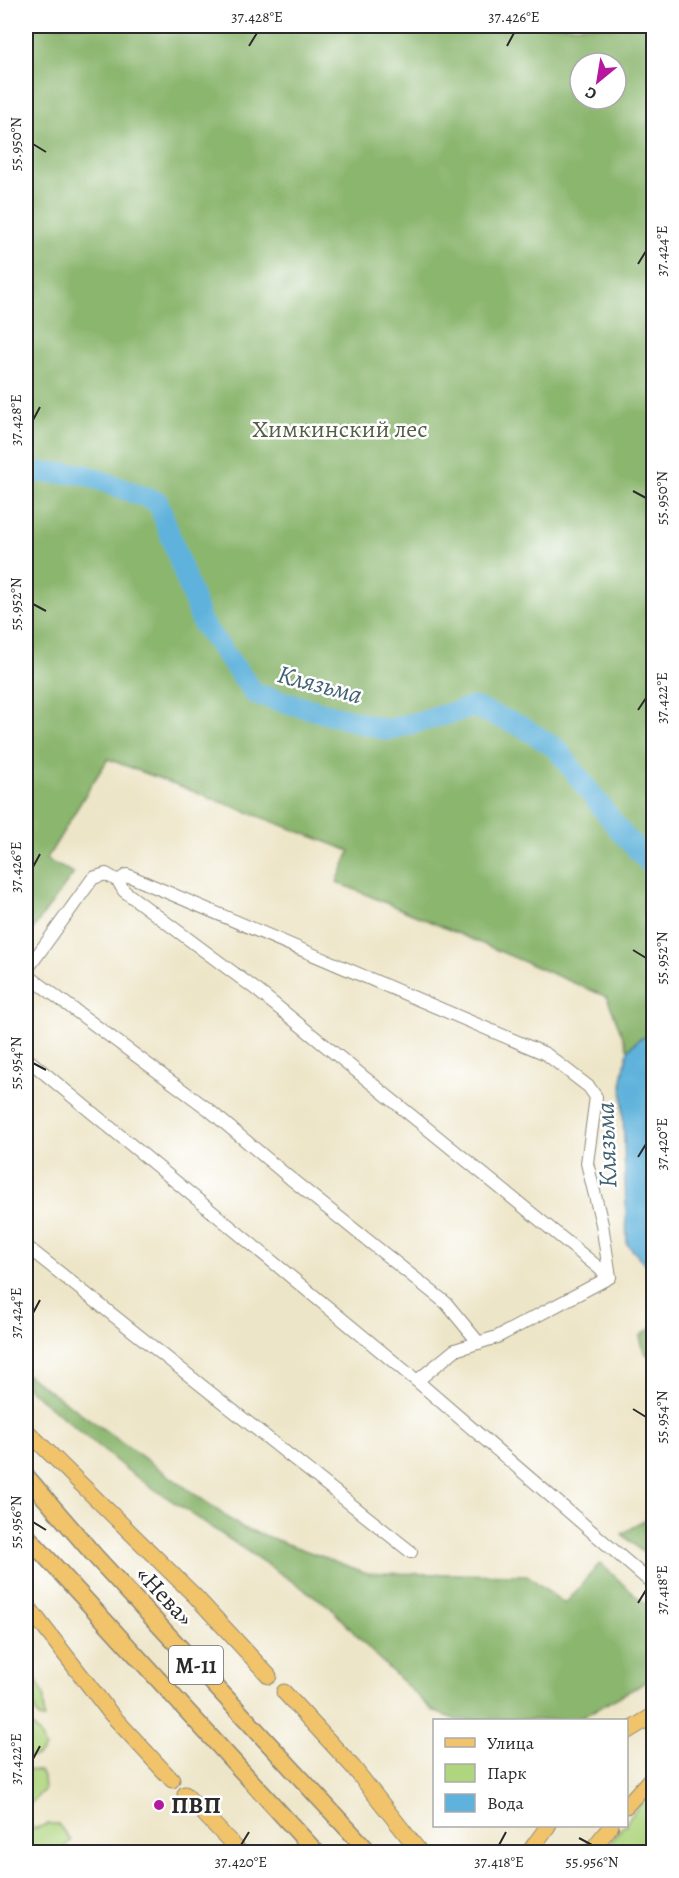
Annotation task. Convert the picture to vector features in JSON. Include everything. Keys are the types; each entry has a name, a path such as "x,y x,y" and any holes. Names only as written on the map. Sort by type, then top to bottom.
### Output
{"highway":[{"name":"«Нева»","path":"26,1476 95,1556 369,1852"},
{"name":"М-11","path":"26,1535 316,1852"}],"main road":[{"name":"М-11","path":"26,1430 195,1596 269,1676"},
{"path":"26,1604 111,1714 171,1780"},
{"path":"284,1692 353,1767 420,1852"},
{"path":"628,1731 654,1715"},
{"path":"628,1805 654,1775"},
{"path":"185,1794 240,1852"},
{"path":"529,1852 547,1827"},
{"path":"590,1852 610,1827"}],"street":[{"path":"479,1342 446,1303 291,1179 208,1109 26,973 93,878 106,874 118,880 124,891 258,991 610,1277"},
{"path":"118,880 127,875 134,877 546,1054 589,1087 596,1097 587,1163 602,1224 610,1277"},
{"path":"26,1058 417,1381 654,1585"},
{"path":"26,1246 411,1552"},
{"path":"417,1381 455,1350 497,1336 610,1277"}],"green space":[{"name":"Химкинский лес","path":"26,26 653,26 653,1035 639,1039 628,1050 607,997 337,882 350,851 108,759 46,860 74,873 27,937"},
{"path":"653,1069 653,1235 649,1210 649,1107"},
{"path":"653,1320 654,1359 644,1352 640,1336 653,1327"},
{"path":"26,1374 241,1527 367,1573 527,1575 565,1604 600,1563 653,1611 653,1678 579,1719 453,1719 433,1711 374,1654 329,1606 132,1474 26,1387"},
{"path":"653,1515 653,1561 622,1534"},
{"path":"26,1659 44,1695 44,1719 39,1718 26,1698"},
{"path":"26,1718 40,1735 45,1748 35,1757 26,1757"},
{"path":"26,1770 40,1771 43,1777 44,1790 29,1805 26,1802"},
{"path":"653,1789 653,1852 603,1852 622,1827 628,1827 628,1820"},
{"path":"26,1821 33,1829 48,1824 58,1824 71,1841 59,1852 30,1852 26,1848"}],"water":[{"path":"653,1035 653,1069 649,1107 649,1210 653,1235 653,1270 627,1244 622,1079 628,1050 639,1039"}],"waterway":[{"name":"Клязьма","path":"26,472 83,474 158,502 202,623 255,694 387,730 474,707 523,727 557,749 620,831 654,868"}],"place":[{"name":"ПВП","path":"159,1805"}]}
